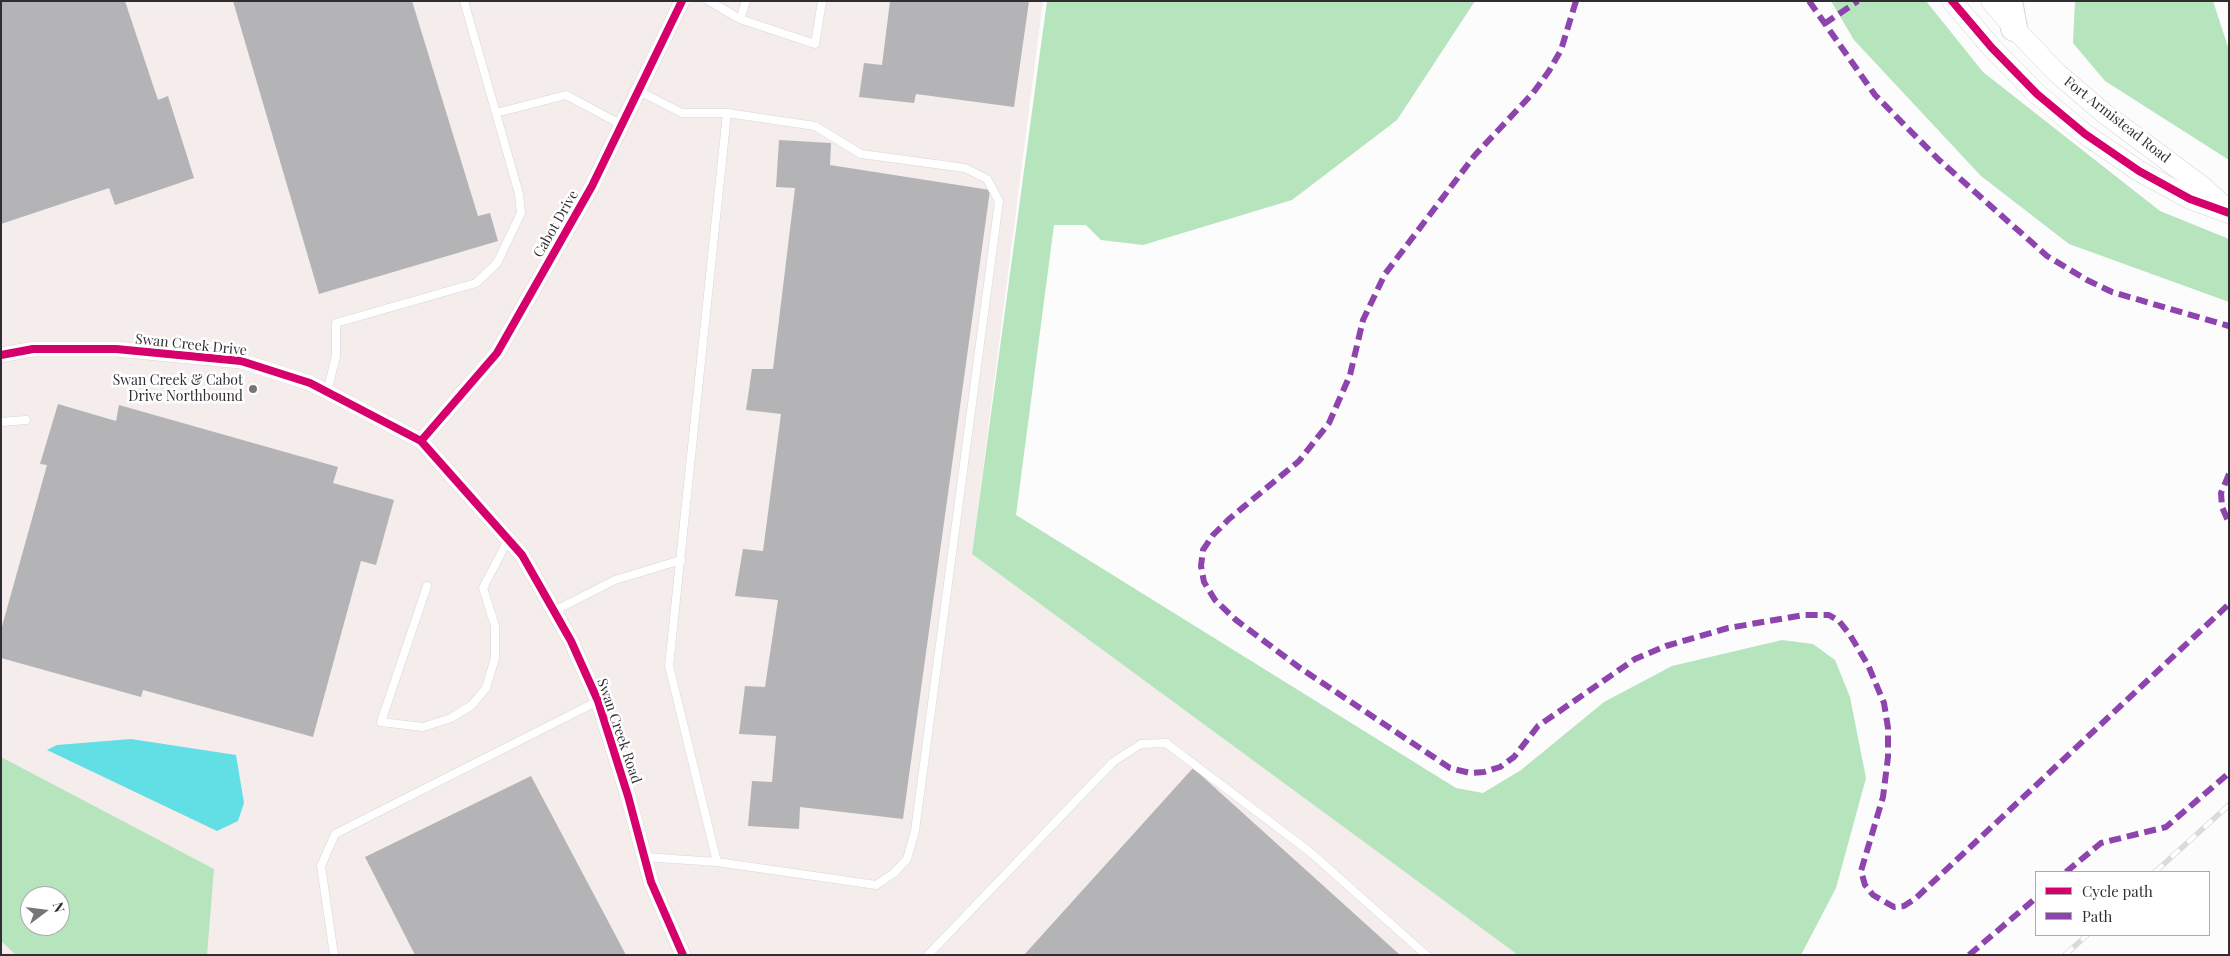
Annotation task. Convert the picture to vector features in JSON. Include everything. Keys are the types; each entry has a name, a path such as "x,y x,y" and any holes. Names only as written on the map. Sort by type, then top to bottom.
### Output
{"highway":[{"path":"2009,1 2014,28"}],"street":[{"name":"Cabot Drive","path":"421,441 497,353 592,186 682,1"},
{"name":"Fort Armistead Road","path":"1952,1 1992,48 2037,94 2085,134 2139,171 2190,199 2229,212"},
{"name":"Fort Armistead Road","path":"1991,1 2057,73 2105,114 2203,187 2229,212"},
{"name":"Swan Creek Drive","path":"1,354 33,349 116,349 241,361 310,383 421,441"},
{"name":"Swan Creek Road","path":"421,441 522,555 571,641 598,701 651,882 683,955"}],"lane":[{"path":"327,392 336,356 336,323 476,283 497,263 521,213 519,194 464,1"},
{"path":"709,1 740,19 815,44 822,1"},
{"path":"740,19 746,1"},
{"path":"639,90 682,113 727,113 815,126 861,154 965,168 987,179 999,201 915,831 907,859 894,873 876,885 717,862 644,857"},
{"path":"496,113 566,95 622,125"},
{"path":"717,862 669,666 727,113"},
{"path":"1,422 26,420"},
{"path":"427,586 382,722 423,727 451,718 472,705 486,688 495,658 495,626 483,588 508,540"},
{"path":"554,611 616,580 680,560"},
{"path":"334,955 321,866 334,834 598,701"},
{"path":"928,955 1113,762 1141,744 1166,743 1310,852 1426,955"}],"shaded area":[{"path":"1,1 1043,1 972,554 1518,955 1,955"}],"green space":[{"path":"1047,1 1475,1 1397,120 1292,200 1143,245 1101,240 1086,225 1054,225 1016,515 1456,788 1483,793 1521,770 1604,702 1672,666 1782,640 1813,644 1835,660 1850,697 1866,778 1836,888 1801,955 1518,955 972,554"},
{"path":"1831,1 1926,1 1983,72 2160,211 2229,239 2229,302 2069,244 1981,176 1854,40"},
{"path":"2075,1 2213,1 2229,50 2229,160 2105,81 2073,43"},
{"path":"1,757 214,869 207,955 16,955 1,941"}],"water":[{"path":"131,739 236,755 244,803 238,821 217,831 47,750 57,745"}],"building":[{"path":"1,1 125,1 158,100 168,96 194,178 115,205 109,188 1,224"},
{"path":"233,1 412,1 478,216 490,213 498,241 319,294"},
{"path":"890,1 1029,1 1014,107 916,94 914,103 859,97 864,63 882,65"},
{"path":"779,140 831,143 830,165 990,190 903,819 800,807 799,829 748,826 752,781 772,782 776,736 739,734 745,686 765,687 778,600 735,596 743,549 763,551 781,414 746,410 752,369 773,369 795,188 776,187"},
{"path":"58,404 116,421 119,405 338,467 333,483 394,500 376,565 361,561 313,737 143,690 141,697 1,658 1,630 47,465 40,464"},
{"path":"1193,768 1400,955 1024,955"},
{"path":"531,776 626,955 415,955 365,857"}],"railway":[{"path":"2156,871 2229,805"},
{"path":"2065,955 2086,936"}],"marked path":[{"path":"1576,1 1561,50 1549,71 1533,93 1475,155 1385,274 1363,320 1350,375 1329,423 1299,461 1229,519 1213,535 1203,550 1201,566 1204,582 1215,600 1236,620 1300,668 1450,768 1470,773 1484,772 1500,767 1514,757 1538,726 1635,659 1666,646 1728,628 1804,615 1829,615 1839,621 1850,635 1868,665 1884,703 1888,728 1888,757 1883,797 1861,871 1865,885 1873,895 1894,907 1904,906 1916,898 2229,604"},
{"path":"1809,1 1875,95 1939,160 2047,256 2087,280 2112,292 2229,326"},
{"path":"1824,24 1858,1"},
{"path":"2229,474 2221,493 2222,507 2229,523"},
{"path":"2067,871 2101,843 2166,827 2229,773"},
{"path":"1969,955 2035,899"}],"cycle path":[{"path":"421,441 497,353 592,186 682,1"},
{"path":"1952,1 1992,48 2037,94 2085,134 2139,171 2190,199 2229,213"},
{"path":"1,355 33,349 116,349 241,361 310,383 421,441 522,555 571,641 598,701 628,796 651,882 683,955"}],"place":[{"name":"Swan Creek & Cabot Drive Northbound","path":"253,389"}]}
